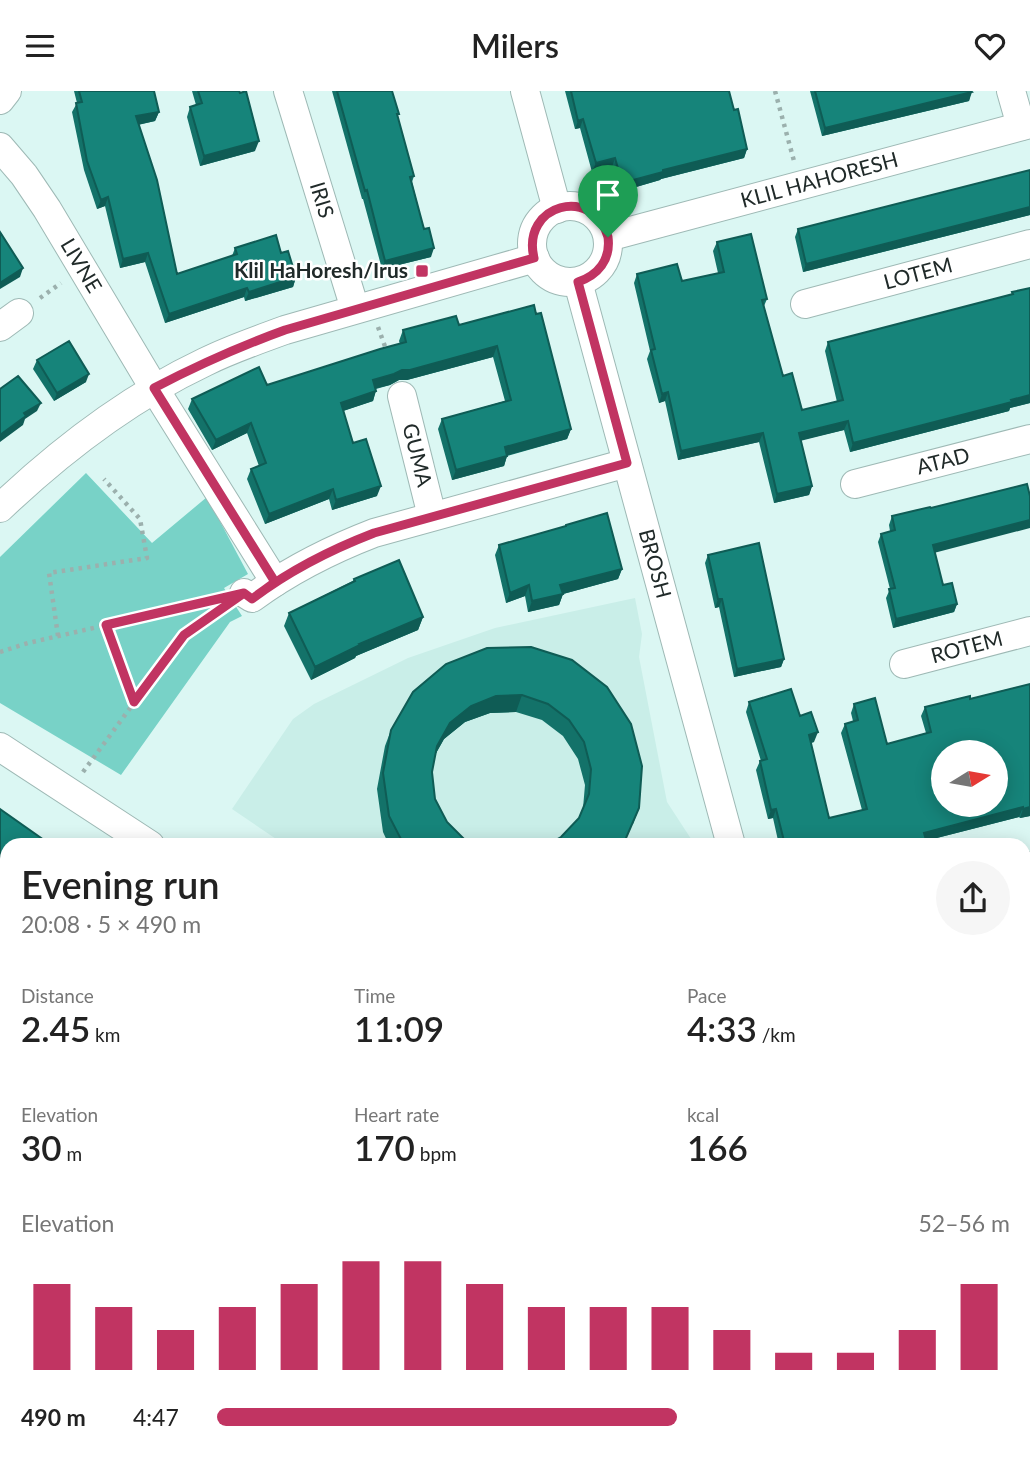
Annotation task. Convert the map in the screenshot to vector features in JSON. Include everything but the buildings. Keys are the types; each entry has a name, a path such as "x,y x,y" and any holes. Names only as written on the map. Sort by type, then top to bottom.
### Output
{"street":[{"path":"0,100 7,91"},
{"name":"IRIS","path":"288,91 363,307"},
{"path":"525,91 557,209"},
{"path":"1012,91 1025,125"},
{"name":"KLIL HAHORESH","path":"608,237 1025,125"},
{"name":"LIVNE","path":"0,147 24,175 154,388"},
{"path":"575,207 586,210 600,221 608,237 607,255 602,266 594,275 578,282 554,279 540,268 534,258 532,246 536,228 542,218 557,209 575,207"},
{"name":"LOTEM","path":"805,304 1030,244"},
{"path":"0,508 53,459 83,437 154,388 204,362 285,330 534,258"},
{"name":"BROSH","path":"578,282 729,838"},
{"path":"154,388 275,582"},
{"name":"GUMA","path":"402,396 432,516"},
{"name":"ATAD","path":"855,484 1030,439"},
{"name":"GUMA","path":"244,593 252,599 302,565 337,547 374,533 627,463"},
{"name":"ROTEM","path":"904,664 1030,631"},
{"path":"0,747 139,838"}],"path":[{"path":"775,91 801,185"},
{"path":"10,320 82,269"},
{"path":"363,307 388,357"},
{"path":"58,636 49,573 147,558 140,519 104,479"},
{"path":"0,652 28,643 244,593"},
{"path":"68,792 184,635 244,593"},
{"path":"106,625 134,702"}],"shaded area":[{"path":"86,473 152,543 207,497 248,574 224,588 242,616 230,622 121,775 0,703 0,557"},
{"path":"635,598 642,634 639,657 667,802 690,838 275,838 232,809 293,719 314,704 408,658 495,628"}],"place":[{"name":"Klil HaHoresh/Irus","path":"422,271"}],"route":[{"path":"608,237 600,221 592,213 575,207 563,207 542,218 536,228 532,246 534,258 285,330 204,362 154,388 275,582 252,599 244,593 184,635 134,702 106,625 244,593 252,599 302,565 337,547 374,533 627,463 578,282 594,275 602,266 607,255 608,237"}]}
